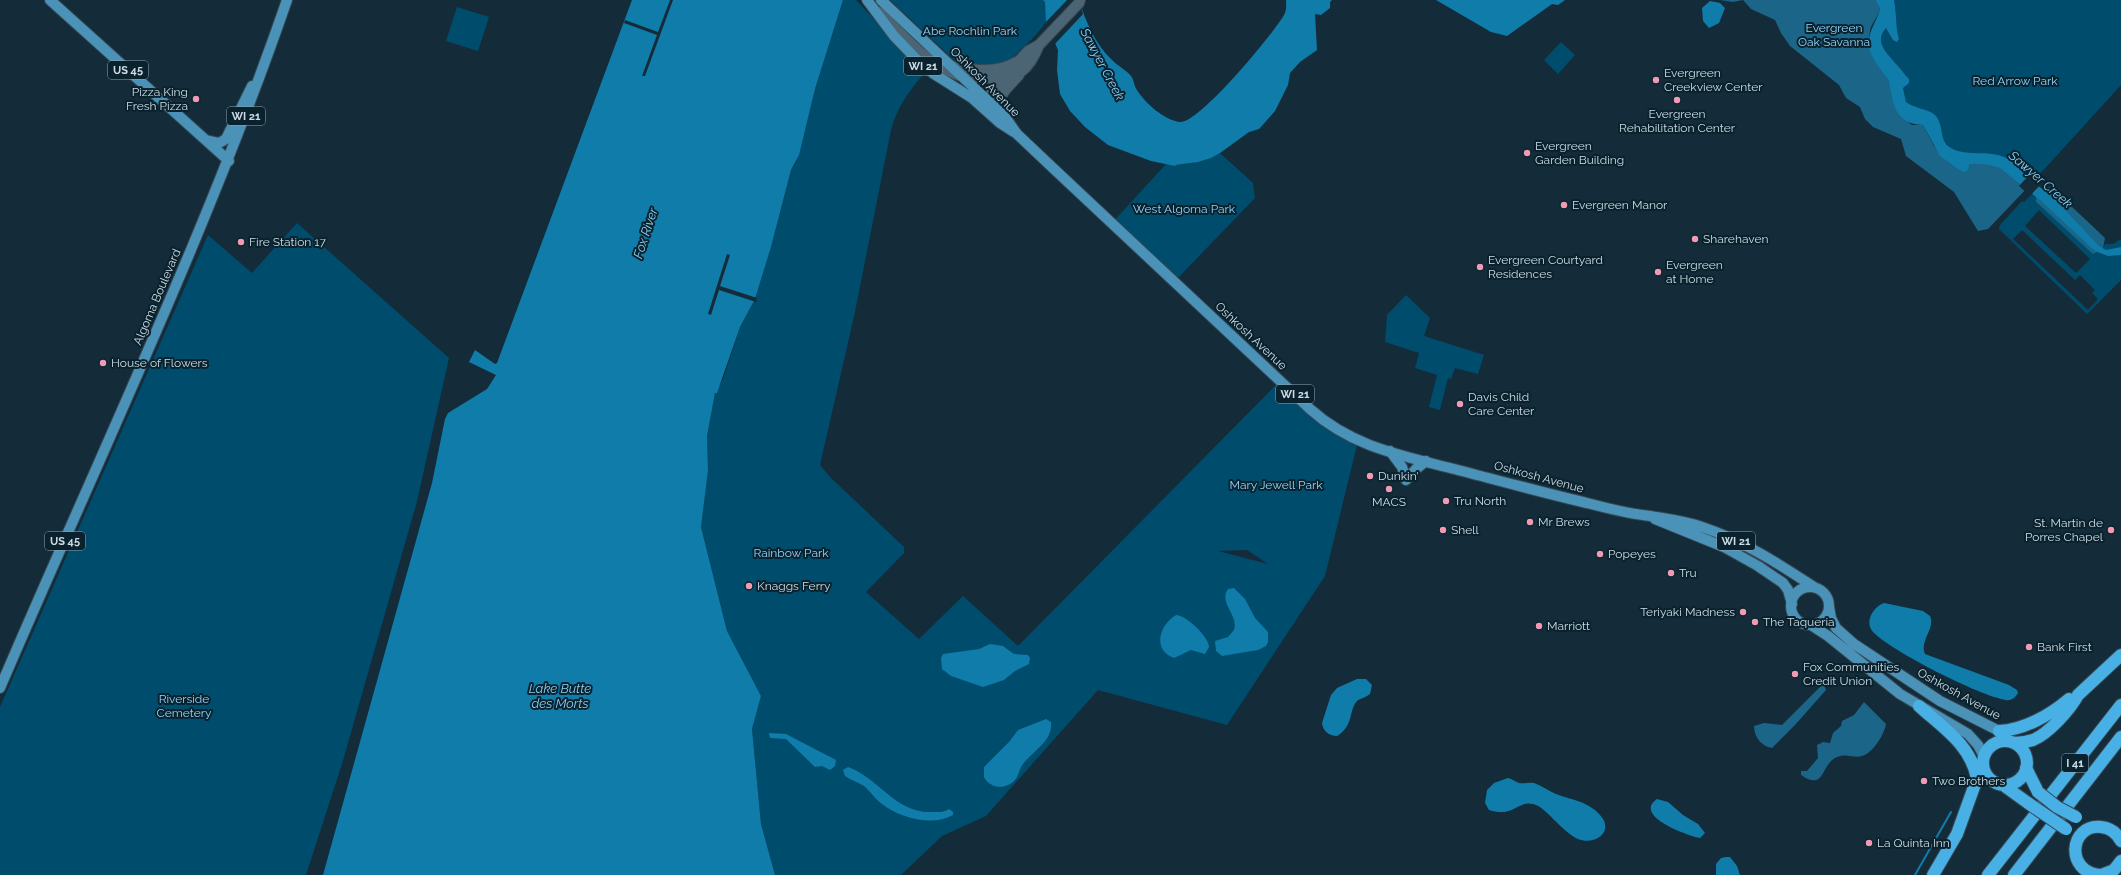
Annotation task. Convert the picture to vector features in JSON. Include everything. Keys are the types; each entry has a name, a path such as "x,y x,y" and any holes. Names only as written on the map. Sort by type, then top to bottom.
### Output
{"highway":[{"path":"1999,731 2011,730 2038,719 2078,696 2121,655"},
{"path":"1933,875 1957,834 1983,759 1991,746 1996,743 2031,741 2042,735 2073,704 2078,696"},
{"name":"I 41","path":"1988,875 2121,705"},
{"path":"1920,706 1962,745 1973,762 1976,778"},
{"name":"I 41","path":"2014,875 2121,738"},
{"path":"2011,742 2025,754 2026,768 2038,792 2057,807 2076,818 2097,827 2110,830 2121,841"},
{"path":"1983,759 1986,775 1990,780 2003,785 2028,804 2066,829 2076,845 2076,858 2079,864 2092,874 2114,870 2120,867"},
{"path":"2003,785 2010,785 2021,779 2026,768"},
{"path":"2076,845 2086,831 2097,827"}],"main road":[{"name":"US 45","path":"50,0 229,161"},
{"name":"Algoma Boulevard","path":"0,688 128,400 229,161 287,0"},
{"name":"Oshkosh Avenue","path":"867,0 878,4 962,76 1000,123 1017,134"},
{"name":"Oshkosh Avenue","path":"878,4 882,21 920,63 1001,113 1017,134 1321,419 1352,439 1426,461 1591,504 1678,520 1728,537 1814,587"},
{"path":"205,140 219,143 226,139 249,90 262,72"},
{"path":"1390,451 1402,467 1406,480 1426,461"},
{"name":"Oshkosh Avenue","path":"1650,516 1724,547 1758,566 1783,583 1788,590 1792,604"},
{"path":"1811,625 1821,621 1825,617 1829,607 1825,594 1814,587 1807,587 1797,593 1792,604 1796,618 1800,622 1811,625 1828,636 1886,684 1968,734 1978,744 1983,759"},
{"name":"Oshkosh Avenue","path":"1829,607 1834,626 1854,644 1940,701 1999,731 2011,742"}],"street":[{"path":"1001,113 999,104 1000,98 1034,58 1040,45 1083,1"},
{"path":"878,4 933,62 944,69 962,76 1004,78 1023,72"},
{"path":"986,105 1004,78 1019,60 1028,51 1040,45"},
{"path":"950,66 993,69 1005,68 1019,60"}],"green space":[{"path":"843,0 856,0 921,69 923,75 904,101 896,115 891,130 855,312 820,465 829,476 904,547 904,553 866,592 919,639 963,596 1018,646 1280,381 1358,441 1325,576 1227,725 1098,690 986,816 942,836 901,875 775,875 761,824 752,729 761,696 727,631 701,527 708,471 707,436 715,393 723,379 740,327 755,299 771,247 791,170 795,164 804,133 815,89","holes":["1247,550 1268,564 1218,551"]},
{"name":"Abe Rochlin Park","path":"890,0 1043,0 1045,2 1047,19 1034,37 1013,57 1002,64 984,65 957,61 953,59"},
{"path":"1720,0 1743,0 1733,2"},
{"name":"Evergreen Oak Savanna","path":"1743,0 1875,0 1880,9 1871,28 1869,39 1870,46 1875,58 1896,95 1906,120 1912,125 1923,125 1934,146 1948,162 1963,171 1970,165 1969,160 1988,156 2030,185 1988,229 1978,231 1954,192 1906,156 1901,139 1873,127 1865,119 1860,107 1846,98 1839,85 1790,46 1781,33 1775,20 1751,9"},
{"name":"Red Arrow Park","path":"1894,0 2121,0 2121,85 2030,185 1975,157 1950,148 1945,143 1934,114 1914,107 1906,102 1903,88 1909,79 1886,52 1881,43 1882,32 1886,27 1899,39 1895,22 1896,10"},
{"path":"457,7 489,17 478,51 446,41"},
{"path":"1561,42 1575,55 1558,74 1544,60"},
{"name":"West Algoma Park","path":"1220,153 1253,183 1255,198 1175,281 1112,223 1167,163 1180,165 1187,164 1201,161"},
{"path":"2050,187 2061,200 2070,205 2105,238 2103,248 2093,254 2036,202 2036,196 2040,189"},
{"path":"2036,190 2036,202 2081,242 2103,248 2105,244 2113,244 2121,239 2121,280 2087,314 1999,229 2000,225 2022,201 2024,202","holes":["2039,210 2090,259 2076,273 2025,226","2022,230 2075,280 2080,275 2095,290 2092,293 2098,299 2088,310 2013,239"]},
{"name":"Riverside Cemetery","path":"297,223 449,358 417,501 342,764 306,875 0,875 0,707 208,235 252,273"},
{"path":"1406,295 1430,318 1424,336 1484,355 1478,374 1455,368 1451,379 1448,378 1440,410 1429,407 1437,375 1415,368 1419,353 1385,342 1387,315"},
{"path":"1824,685 1826,690 1772,748 1761,743 1755,734 1754,726 1764,723 1782,725 1821,686"},
{"path":"1864,702 1886,724 1874,747 1862,756 1839,756 1835,758 1830,762 1818,779 1809,779 1801,775 1801,771 1807,771 1818,758 1817,745 1823,742 1830,743 1833,733 1841,726 1842,721 1854,715"}],"water":[{"path":"632,0 843,0 815,89 799,155 791,170 771,247 755,299 740,327 717,393 715,393 707,436 708,471 701,527 727,631 761,696 752,729 761,824 775,875 323,875 432,483 445,419 448,413 487,389 496,375 469,362 475,350 495,364 497,363"},
{"name":"Sawyer Creek","path":"1043,0 1079,0 1096,40 1106,54 1131,76 1135,87 1150,105 1168,118 1180,122 1189,119 1202,109 1251,58 1284,15 1286,0 1332,0 1330,2 1330,8 1321,15 1315,14 1317,50 1300,62 1290,73 1288,85 1275,111 1259,129 1249,132 1211,158 1175,166 1151,161 1108,145 1085,127 1070,111 1060,94 1057,70 1058,50 1046,22 1045,2"},
{"path":"1436,0 1565,0 1558,5 1552,4 1507,36 1491,32"},
{"path":"1875,0 1894,0 1899,39 1897,42 1893,40 1886,28 1882,33 1881,43 1886,52 1909,79 1909,83 1903,88 1906,102 1934,114 1939,123 1944,141 1947,145 1958,151 1995,154 2010,160 2041,188 2049,193 2099,246 2106,250 2121,247 2121,255 2108,256 2095,251 2041,201 2000,168 1985,164 1970,164 1967,171 1963,172 1955,167 1940,156 1923,125 1910,123 1897,112 1888,80 1874,59 1869,46 1871,31 1880,9"},
{"path":"1710,1 1720,3 1725,8 1719,23 1709,28 1703,21 1702,8"},
{"path":"1234,588 1245,599 1255,618 1268,632 1268,642 1266,646 1258,650 1222,656 1216,651 1215,641 1228,637 1234,630 1234,619 1225,599 1228,589"},
{"path":"1884,603 1923,611 1930,616 1931,625 1924,644 1925,654 2009,685 2017,690 2017,695 2011,700 2006,700 1994,697 1957,682 1916,661 1883,640 1873,632 1869,624 1873,611"},
{"path":"1176,615 1191,622 1201,632 1209,647 1205,654 1191,650 1174,658 1167,654 1163,649 1160,644 1162,631 1170,619"},
{"path":"990,644 1003,646 1014,654 1028,655 1030,658 1029,664 1015,671 1004,680 983,687 951,676 942,669 941,658 943,654 979,649"},
{"path":"1357,679 1366,679 1372,685 1370,694 1358,700 1355,704 1349,722 1343,732 1337,736 1329,734 1325,731 1322,723 1331,695 1337,688"},
{"path":"1046,719 1051,722 1049,735 1042,745 1023,764 1015,780 1003,787 990,784 984,777 984,767 1009,742 1018,730"},
{"path":"769,733 786,734 836,760 835,766 830,770 822,766 815,767 786,739 770,738"},
{"path":"848,767 859,772 907,807 918,811 931,812 943,812 949,809 953,812 953,815 945,819 926,820 907,817 889,809 879,802 864,786 845,776 843,770"},
{"path":"1508,778 1519,783 1534,783 1556,794 1585,804 1600,815 1604,821 1604,831 1601,836 1596,839 1584,841 1578,839 1566,831 1543,809 1528,803 1510,811 1497,812 1489,810 1485,803 1487,790 1494,783"},
{"path":"1657,799 1668,802 1683,815 1698,824 1705,833 1700,838 1665,824 1652,812 1651,805"},
{"path":"1730,857 1737,866 1740,875 1716,875 1716,864 1721,858"}],"pier":[{"path":"670,0 673,0 645,76 642,76 657,35 624,23 625,20 658,32"},
{"path":"1067,0 1079,0 1083,14 1054,45 1046,22"},
{"path":"2030,174 2041,184 2030,196 2019,186"},
{"path":"727,254 730,255 720,286 757,298 756,302 719,290 711,315 708,314"}],"waterway":[{"path":"1915,875 1951,812"}],"place":[{"name":"Evergreen Creekview Center","path":"1656,80"},
{"name":"Pizza King Fresh Pizza","path":"196,99"},
{"name":"Evergreen Rehabilitation Center","path":"1677,100"},
{"name":"Evergreen Garden Building","path":"1527,153"},
{"name":"Evergreen Manor","path":"1564,205"},
{"name":"Sharehaven","path":"1695,239"},
{"name":"Fire Station 17","path":"241,242"},
{"name":"Evergreen Courtyard Residences","path":"1480,267"},
{"name":"Evergreen at Home","path":"1658,272"},
{"name":"House of Flowers","path":"103,363"},
{"name":"Davis Child Care Center","path":"1460,404"},
{"name":"Dunkin'","path":"1370,476"},
{"name":"MACS","path":"1389,489"},
{"name":"Tru North","path":"1446,501"},
{"name":"Mr Brews","path":"1530,522"},
{"name":"Shell","path":"1443,530"},
{"name":"St. Martin de Porres Chapel","path":"2111,530"},
{"name":"Popeyes","path":"1600,554"},
{"name":"Tru","path":"1671,573"},
{"name":"Knaggs Ferry","path":"749,586"},
{"name":"Teriyaki Madness","path":"1743,612"},
{"name":"The Taqueria","path":"1755,622"},
{"name":"Marriott","path":"1539,626"},
{"name":"Bank First","path":"2029,647"},
{"name":"Fox Communities Credit Union","path":"1795,674"},
{"name":"Two Brothers","path":"1924,781"},
{"name":"La Quinta Inn","path":"1869,843"}],"water label":[{"name":"Fox River","path":"645,233"},
{"name":"Lake Butte des Morts","path":"560,696"}],"park label":[{"name":"Mary Jewell Park","path":"1276,485"},
{"name":"Rainbow Park","path":"791,553"}]}
